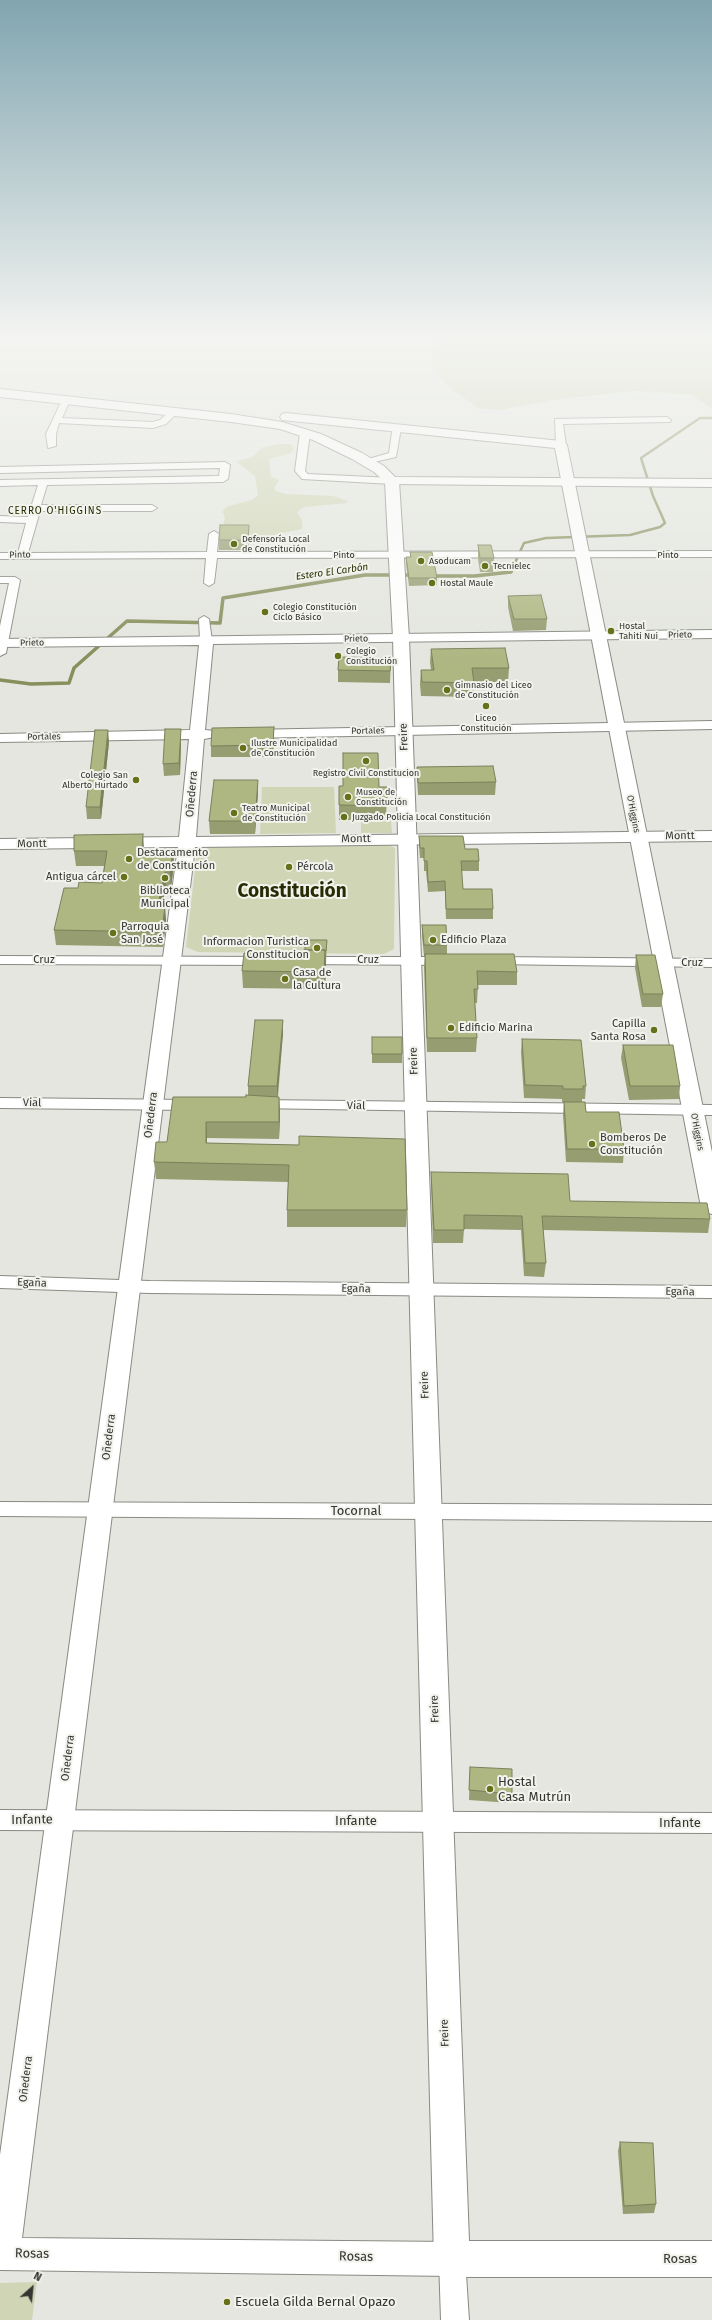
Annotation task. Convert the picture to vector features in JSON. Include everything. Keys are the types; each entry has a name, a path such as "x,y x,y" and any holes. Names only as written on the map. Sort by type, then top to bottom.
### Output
{"main road":[{"path":"330,442 368,462 392,481"},
{"path":"534,442 561,445"},
{"name":"O'Higgins","path":"561,445 712,1207"},
{"name":"Freire","path":"392,481 396,574 401,638 452,2259"},
{"name":"Rosas","path":"452,2259 712,2259"}],"street":[{"path":"304,442 300,471 305,477 392,481 712,483"},
{"path":"368,462 393,455 394,442"},
{"path":"0,470 225,465 223,480 0,483"},
{"path":"22,555 42,483"},
{"path":"35,508 152,508"},
{"path":"0,519 32,520"},
{"path":"209,583 214,534"},
{"name":"Pinto","path":"0,556 526,555 580,544 712,554"},
{"path":"0,580 15,580 0,646"},
{"name":"Prieto","path":"0,646 115,641 206,629 401,638 712,634"},
{"name":"Oñederra","path":"2,2254 187,840 206,629"},
{"name":"Portales","path":"0,738 712,725"},
{"name":"Montt","path":"0,844 187,840 712,836"},
{"name":"Cruz","path":"0,960 456,961"},
{"name":"Cruz","path":"480,961 712,963"},
{"name":"Vial","path":"0,1103 205,1105"},
{"name":"Vial","path":"244,1105 712,1110"},
{"name":"Egaña","path":"0,1282 129,1286 712,1292"},
{"name":"Tocornal","path":"0,1509 712,1513"},
{"name":"Infante","path":"0,1820 60,1819 712,1823"},
{"name":"Rosas","path":"2,2254 452,2259"},
{"name":"Freire","path":"452,2259 454,2320"}],"green space":[{"path":"278,444 291,444 294,449 291,453 269,459 271,477 279,480 274,488 276,491 286,494 333,496 348,501 346,503 304,507 297,512 302,520 302,529 277,534 269,537 266,542 259,542 254,537 225,527 223,524 225,518 223,512 224,509 229,506 252,500 258,495 255,476 237,462 252,457 262,448"},
{"path":"262,787 334,787 336,833 260,834"},
{"path":"361,821 391,821 392,833 361,833"},
{"path":"387,844 395,848 394,949 384,954 198,952 186,947 197,852 210,847"},
{"path":"37,2282 32,2320 0,2320 0,2283"}],"building":[{"path":"220,525 249,525 248,540 219,540"},
{"path":"478,545 491,545 494,558 480,558"},
{"path":"410,552 432,552 437,578 409,578 406,557 411,557"},
{"path":"541,595 547,619 514,619 508,596"},
{"path":"505,648 509,668 472,668 474,683 422,682 421,670 434,670 431,649"},
{"path":"339,657 391,658 390,671 338,670"},
{"path":"274,727 273,745 211,746 212,728"},
{"path":"165,729 181,729 179,763 163,764"},
{"path":"95,730 108,730 100,807 86,807"},
{"path":"343,753 378,753 379,787 387,787 387,806 339,805 339,786 343,786"},
{"path":"493,766 496,782 418,783 417,767"},
{"name":"Teatro Municipal de Constitución","path":"214,780 258,780 255,821 209,821"},
{"path":"143,834 142,850 173,850 170,872 165,872 158,905 165,905 162,932 54,930 64,888 78,888 79,882 102,883 107,851 74,851 74,835"},
{"path":"419,836 463,836 465,849 478,849 479,861 461,861 463,889 492,889 493,909 446,909 445,881 428,882 427,861 424,861 424,848 420,848"},
{"path":"422,925 446,925 447,945 424,945"},
{"path":"305,940 327,940 326,951 305,950"},
{"path":"304,950 325,950 324,972 242,971 244,953 304,954"},
{"path":"425,954 514,954 517,972 477,971 478,989 474,989 477,1038 427,1038"},
{"path":"636,955 655,955 663,994 643,994"},
{"path":"255,1020 283,1020 277,1086 248,1086"},
{"path":"372,1037 402,1037 402,1054 372,1054"},
{"path":"522,1039 581,1040 586,1086 583,1086 583,1089 563,1089 563,1086 525,1085"},
{"path":"623,1045 673,1045 680,1086 630,1086"},
{"path":"246,1095 279,1097 279,1122 206,1122 206,1143 299,1145 299,1136 405,1139 407,1210 287,1210 289,1165 154,1162 156,1142 167,1142 173,1097 246,1097"},
{"name":"Bomberos De Constitución","path":"564,1102 585,1102 586,1112 619,1112 624,1149 567,1149"},
{"path":"431,1172 568,1174 570,1201 707,1203 710,1219 542,1216 546,1263 525,1263 522,1216 464,1215 464,1230 434,1230"},
{"name":"Hostal Casa Mutrún","path":"470,1767 512,1769 512,1794 469,1790"},
{"path":"620,2142 653,2143 656,2204 624,2206"}],"waterway":[{"name":"Estero El Carbón","path":"513,567 524,543 546,538 630,535 660,527 665,523 653,496 641,458 664,442"},
{"name":"Estero El Carbón","path":"431,576 474,576 511,572 514,566"},
{"name":"Estero El Carbón","path":"0,680 31,684 69,683 74,668 127,621 220,623 223,598 365,575 413,575"}],"place":[{"name":"Defensoría Local de Constitución","path":"234,544"},
{"name":"Asoducam","path":"421,561"},
{"name":"Tecnielec","path":"485,566"},
{"name":"Hostal Maule","path":"432,583"},
{"name":"Colegio Constitución Ciclo Básico","path":"265,612"},
{"name":"Hostal Tahiti Nui","path":"611,631"},
{"name":"Colegio Constitución","path":"338,656"},
{"name":"Gimnasio del Liceo de Constitución","path":"447,690"},
{"name":"Liceo Constitución","path":"486,706"},
{"name":"Ilustre Municipalidad de Constitución","path":"243,748"},
{"name":"Registro Civil Constitucion","path":"366,761"},
{"name":"Colegio San Alberto Hurtado","path":"136,780"},
{"name":"Museo de Constitución","path":"348,797"},
{"name":"Teatro Municipal de Constitución","path":"234,813"},
{"name":"Juzgado Policía Local Constitución","path":"344,817"},
{"name":"Destacamento de Constitución","path":"129,859"},
{"name":"Pércola","path":"289,867"},
{"name":"Antigua cárcel","path":"124,877"},
{"name":"Biblioteca Municipal","path":"165,878"},
{"name":"Parroquia San José","path":"113,933"},
{"name":"Edificio Plaza","path":"433,940"},
{"name":"Informacion Turistica Constitucion","path":"317,948"},
{"name":"Casa de la Cultura","path":"285,979"},
{"name":"Edificio Marina","path":"451,1028"},
{"name":"Capilla Santa Rosa","path":"654,1030"},
{"name":"Bomberos De Constitución","path":"592,1144"},
{"name":"Hostal Casa Mutrún","path":"490,1789"},
{"name":"Escuela Gilda Bernal Opazo","path":"227,2302"}],"district":[{"name":"CERRO O'HIGGINS","path":"55,511"},
{"name":"Constitución","path":"292,892"}]}
